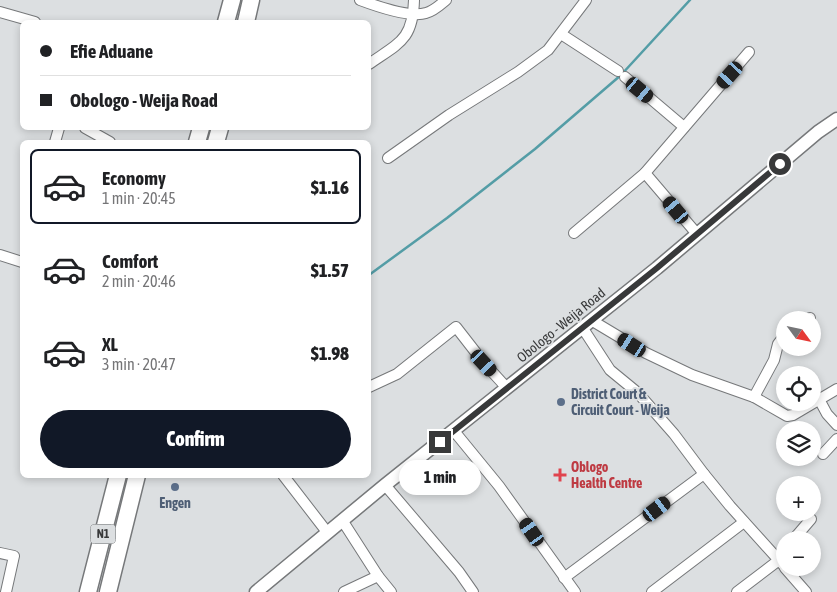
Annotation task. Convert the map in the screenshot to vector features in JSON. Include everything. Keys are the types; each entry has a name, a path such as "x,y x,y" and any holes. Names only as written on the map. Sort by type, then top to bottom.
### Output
{"highway":[{"path":"227,20 232,0"},
{"path":"246,20 251,0"},
{"name":"N1","path":"88,592 117,478"},
{"name":"N1","path":"108,592 136,478"}],"street":[{"path":"360,0 414,15 433,11 446,0"},
{"path":"371,63 400,42 409,32 414,15 414,0"},
{"path":"388,158 449,115 518,72 548,50 586,0"},
{"path":"0,12 28,20"},
{"path":"561,34 622,74 684,127"},
{"path":"574,233 645,173 749,52"},
{"name":"Obologo - Weija Road","path":"256,592 327,532 697,234 811,138 837,119"},
{"path":"89,130 107,140"},
{"path":"645,173 697,234"},
{"path":"0,254 20,261"},
{"path":"587,323 692,375 754,397 776,410"},
{"path":"587,323 610,370 638,393 674,434 744,522 776,557"},
{"path":"371,386 397,374 456,327 484,363 507,388"},
{"path":"754,397 774,360 776,352"},
{"path":"821,400 837,389"},
{"path":"821,403 827,414 837,425"},
{"path":"778,411 787,416 801,411"},
{"path":"454,431 499,486 575,592"},
{"path":"823,454 837,439"},
{"path":"564,578 704,474"},
{"path":"285,478 327,532"},
{"path":"385,485 459,572 473,592"},
{"path":"342,520 378,576 392,592"},
{"path":"801,531 809,521"},
{"path":"652,592 744,522"},
{"path":"0,553 14,556 6,592"},
{"path":"737,592 776,567"},
{"path":"344,592 378,576"},
{"path":"793,576 806,592"}],"waterway":[{"path":"371,274 447,218 535,149 621,75 690,0"}],"place":[{"name":"District Court & Circuit Court - Weija","path":"561,402"},
{"name":"Oblogo Health Centre","path":"560,475"},
{"name":"Engen","path":"175,487"}],"route":[{"path":"440,442 657,268 780,164"}]}
